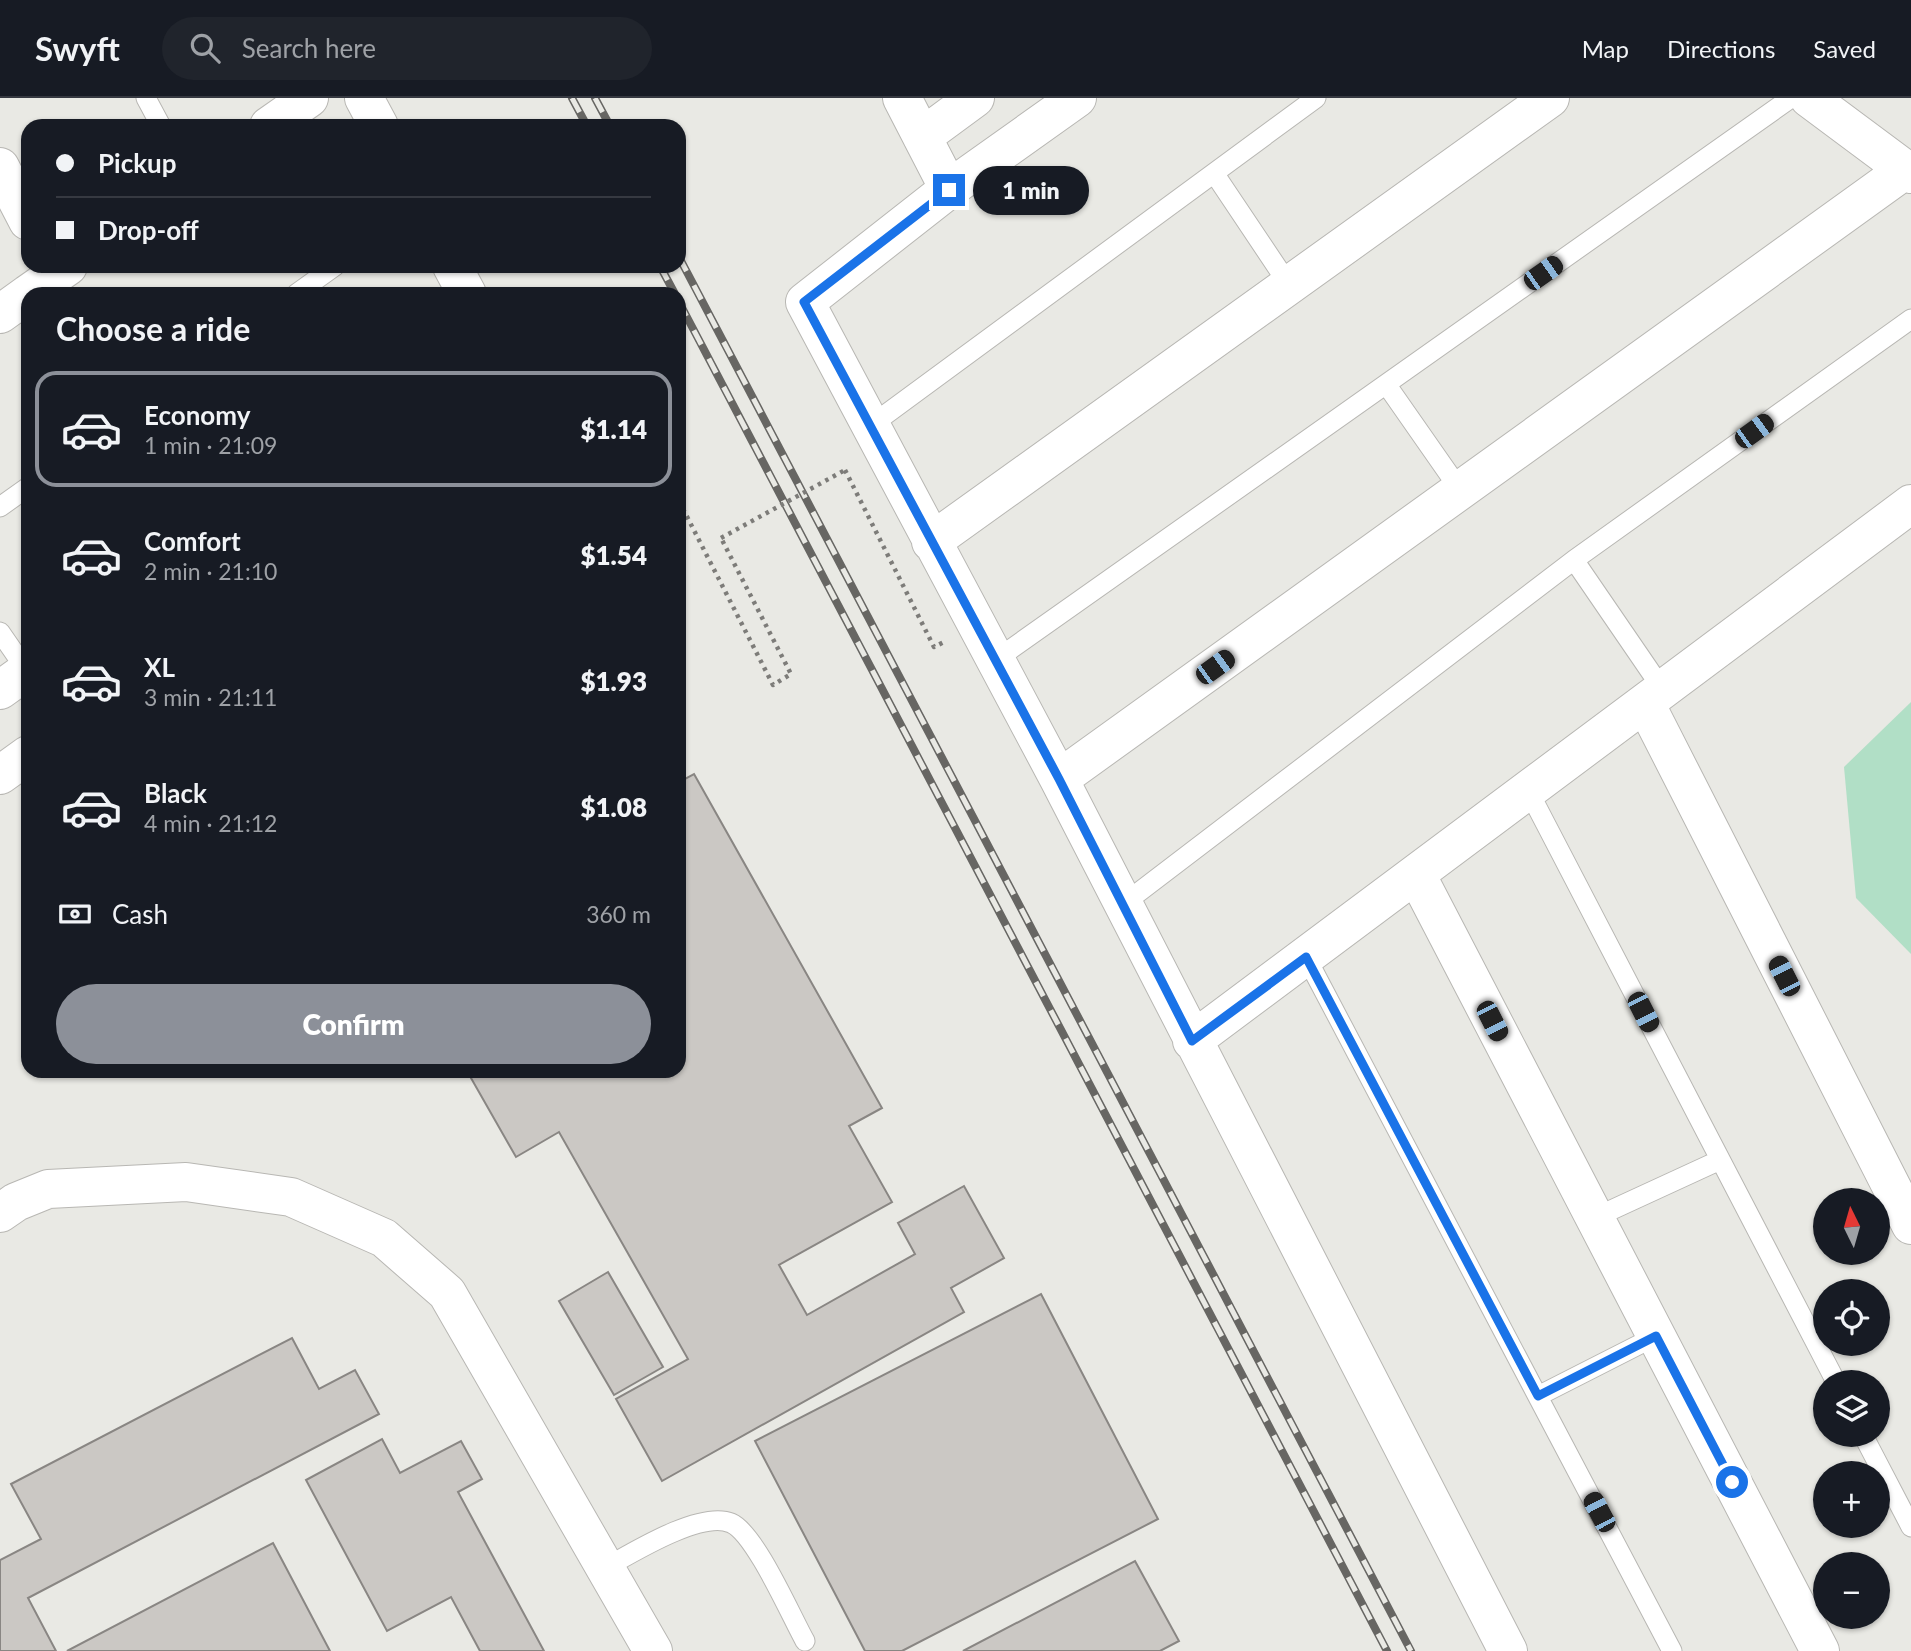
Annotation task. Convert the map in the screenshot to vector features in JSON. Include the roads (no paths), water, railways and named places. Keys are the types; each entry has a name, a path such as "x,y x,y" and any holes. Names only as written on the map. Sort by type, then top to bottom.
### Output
{"street":[{"path":"279,119 309,98"},
{"path":"364,98 375,119"},
{"path":"902,98 949,190"},
{"path":"922,137 975,98"},
{"path":"1077,98 949,190 804,302 1059,779 1508,1651"},
{"path":"930,542 1550,98"},
{"path":"1059,779 1908,172 1809,98"},
{"path":"0,167 21,208"},
{"path":"0,314 21,298"},
{"path":"1192,1041 1911,505"},
{"path":"1654,696 1911,1225"},
{"path":"0,775 21,760"},
{"path":"1416,874 1820,1651"},
{"path":"0,1213 16,1202 48,1189 186,1182 291,1197 384,1238 447,1293 653,1651"}],"lane":[{"path":"146,98 157,119"},
{"path":"870,426 1316,98"},
{"path":"994,661 1791,98"},
{"path":"1214,173 1289,285"},
{"path":"306,287 325,273"},
{"path":"1122,905 1574,560 1911,318"},
{"path":"1386,384 1460,490"},
{"path":"0,507 21,492"},
{"path":"1574,560 1654,696"},
{"path":"0,632 18,677"},
{"path":"1528,790 1830,1370"},
{"path":"1306,957 1672,1651"},
{"path":"1594,1218 1720,1160"},
{"path":"1538,1396 1656,1336"},
{"path":"1869,1447 1911,1527"},
{"path":"605,1568 664,1537 703,1521 730,1522 752,1541 805,1642"}],"railway":[{"path":"572,98 583,119"},
{"path":"595,98 606,119"},
{"path":"686,270 1411,1651"},
{"path":"664,273 671,287"},
{"path":"686,315 1387,1651"}]}
